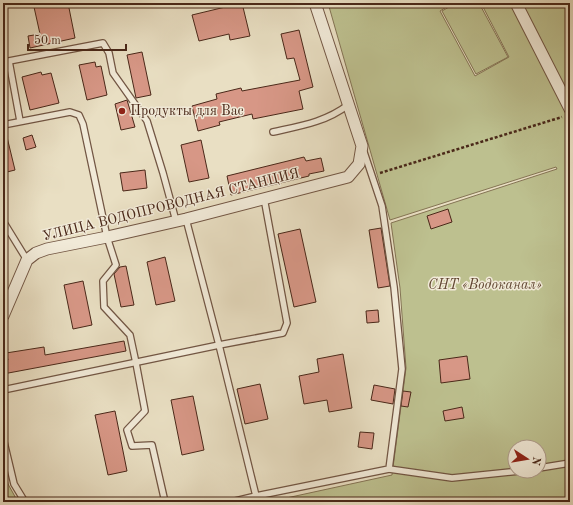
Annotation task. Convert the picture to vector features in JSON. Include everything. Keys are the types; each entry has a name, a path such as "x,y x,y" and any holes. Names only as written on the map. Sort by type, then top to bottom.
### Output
{"street":[{"path":"315,3 362,146"},
{"path":"516,3 566,113"},
{"name":"УЛИЦА ВОДОПРОВОДНАЯ СТАНЦИЯ","path":"27,260 36,253 47,249 181,220 348,177 359,164 362,146"},
{"path":"3,316 27,260"}],"lane":[{"path":"20,122 9,60 103,43 109,53 113,72 147,121 163,173 181,220 219,345 257,499"},
{"path":"273,132 322,120 337,113 348,105"},
{"path":"3,125 70,112 79,115 83,124 107,237 116,265 103,281 104,306 130,336 145,411 127,430 132,446 152,445 165,502"},
{"path":"362,146 382,206 394,287 402,369 389,469"},
{"path":"25,502 14,484 4,442 3,390 283,333 287,323 264,198"},
{"path":"3,221 27,260"},
{"path":"547,467 570,463"},
{"path":"231,502 257,499 389,469 452,478 507,472"}],"path":[{"path":"372,176 566,113"}],"green space":[{"name":"СНТ «Водоканал»","path":"328,3 453,3 440,11 475,76 509,57 481,3 570,3 570,502 268,502 392,475 406,368 400,288 391,223 557,169 556,167 390,220"},
{"path":"456,3 479,3 508,57 476,74 442,11"},
{"path":"3,459 8,484 18,502 3,502"}],"building":[{"path":"55,3 68,3 75,38 30,48 28,36 40,34 34,7"},
{"path":"242,3 250,36 230,40 229,34 199,41 192,15"},
{"path":"299,30 313,87 299,91 303,109 253,119 252,114 219,122 220,125 198,131 192,106 217,99 216,94 241,88 242,91 300,80 294,58 287,59 281,34"},
{"path":"142,52 151,95 136,98 127,55"},
{"path":"95,62 96,67 101,66 107,95 87,100 79,65"},
{"path":"41,72 42,75 51,73 59,103 30,110 22,77"},
{"path":"127,100 135,127 121,130 115,104"},
{"path":"32,135 36,147 26,150 23,138"},
{"path":"3,137 7,137 15,170 3,173"},
{"path":"201,140 209,178 189,182 181,145"},
{"path":"304,157 306,161 321,158 324,171 231,195 227,176"},
{"path":"145,170 147,188 123,191 120,173"},
{"path":"448,209 452,222 431,229 427,216"},
{"path":"381,228 390,286 378,288 369,230"},
{"path":"300,229 316,302 294,307 278,234"},
{"path":"165,257 175,301 156,305 147,262"},
{"path":"126,266 134,305 121,307 114,274 120,267"},
{"path":"83,281 92,325 73,329 64,285"},
{"path":"378,310 379,322 367,323 366,311"},
{"path":"124,341 126,351 3,374 3,361 8,360 6,353 44,347 45,355"},
{"path":"343,354 352,408 329,412 327,400 304,404 299,376 319,372 317,359"},
{"path":"467,356 470,379 441,383 439,360"},
{"path":"260,384 268,419 245,424 237,389"},
{"path":"374,385 395,389 393,404 371,400"},
{"path":"403,391 411,392 408,407 401,406"},
{"path":"193,396 204,450 182,455 171,400"},
{"path":"462,407 464,418 445,421 443,411"},
{"path":"115,411 127,471 108,475 95,415"},
{"path":"360,432 374,433 372,449 358,447"}],"place":[{"name":"Продукты для Вас","path":"122,111"}]}
